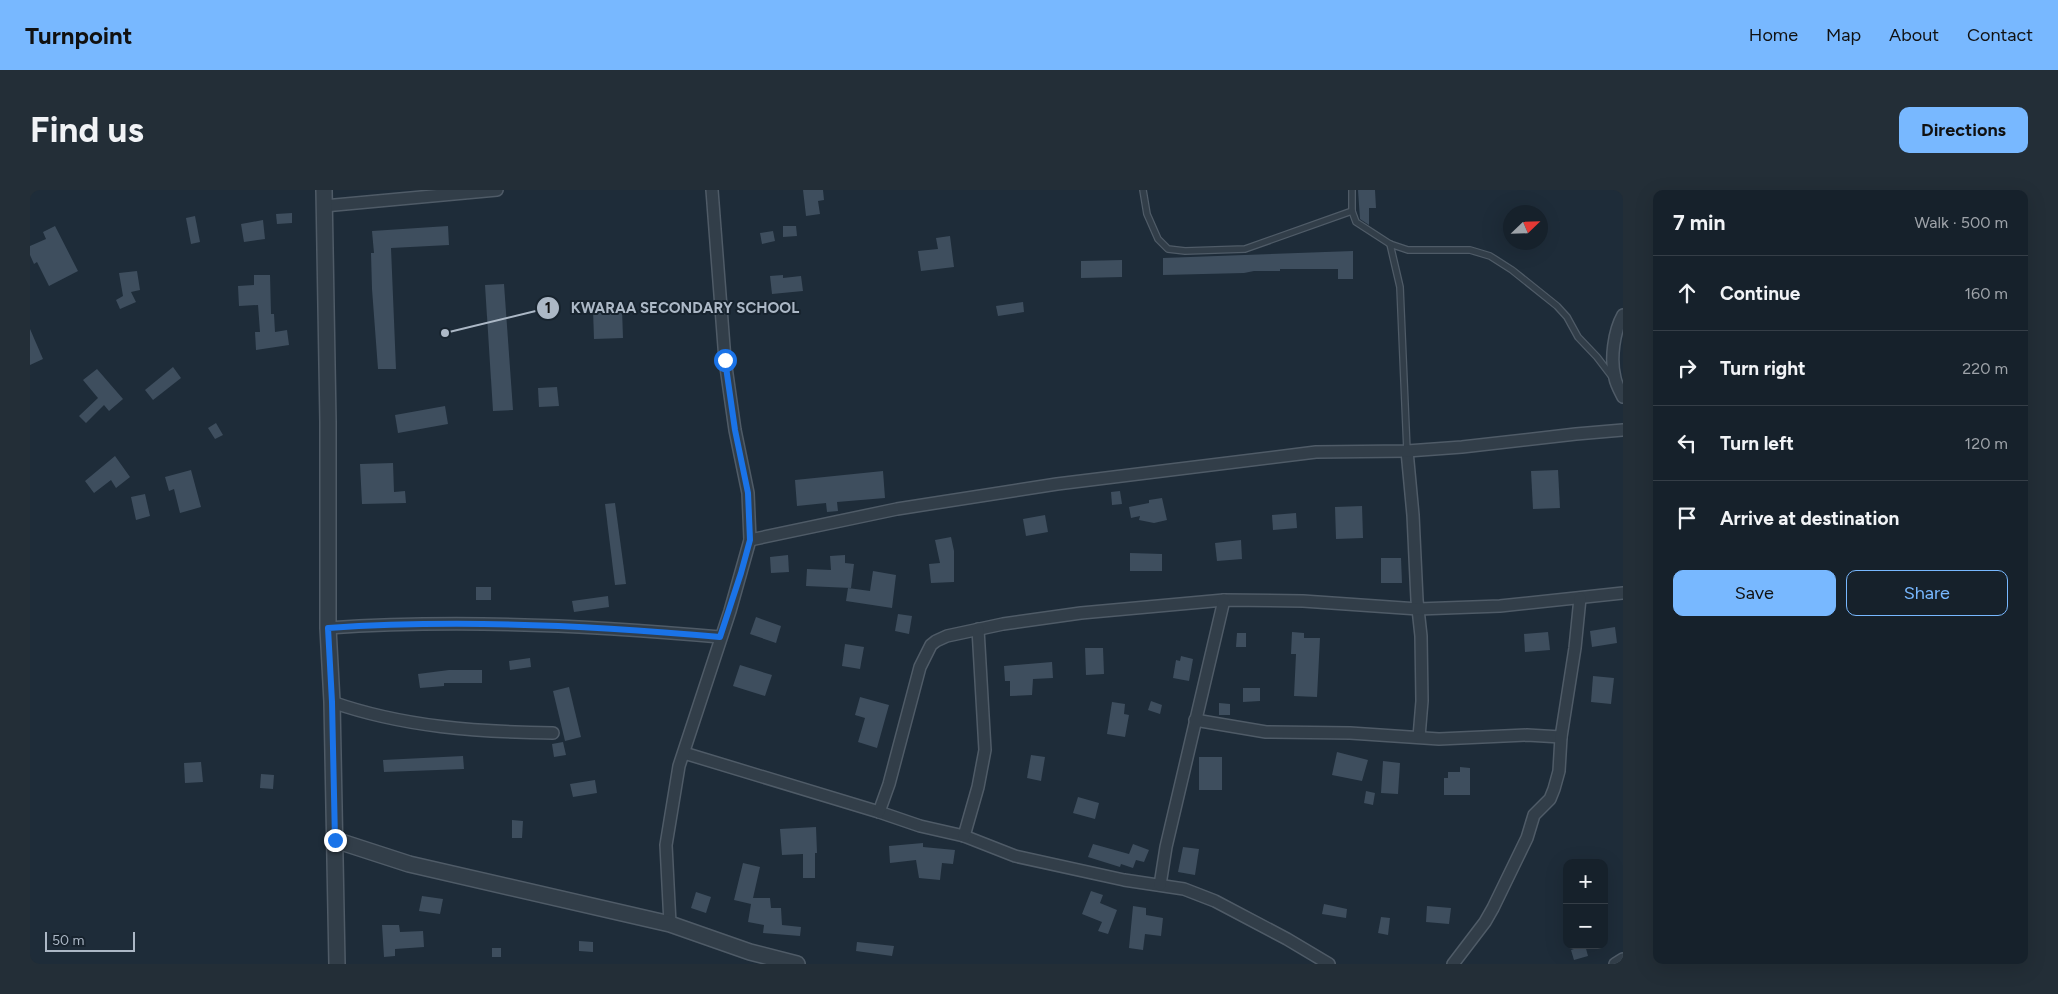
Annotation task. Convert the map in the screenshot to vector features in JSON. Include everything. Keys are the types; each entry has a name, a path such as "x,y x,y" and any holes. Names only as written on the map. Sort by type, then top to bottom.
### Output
{"street":[{"path":"324,190 328,628 332,702 337,964"},
{"path":"324,206 497,190"},
{"path":"670,924 666,845 679,766 750,540 748,493 735,430 725,360 712,190"},
{"path":"1623,315 1615,338 1613,363 1614,379 1623,397"},
{"path":"750,540 897,509 1057,484 1316,452 1408,451 1623,430"},
{"path":"1408,451 1421,636 1422,675 1419,737"},
{"path":"879,812 890,784 920,667 927,650 940,638 978,629 1081,613 1224,600 1303,601 1418,609 1500,606 1623,593"},
{"path":"1453,964 1485,922 1527,838 1534,816 1550,799 1554,789 1559,771 1561,737 1575,648 1580,598"},
{"path":"1160,885 1166,847 1224,600"},
{"path":"328,628 413,623 540,626 668,632 720,637"},
{"path":"964,836 986,750 978,629"},
{"path":"332,702 369,713 428,725 498,733 553,733"},
{"path":"1195,720 1266,732 1350,733 1439,739 1527,735 1561,737"},
{"path":"684,753 920,826 964,836 1015,856 1124,880 1184,889 1215,901 1287,939 1329,964"},
{"path":"335,840 409,864 670,924 750,958 797,964"},
{"path":"1615,964 1623,959"}],"lane":[{"path":"1143,190 1147,214 1158,239 1168,249 1185,252 1245,248 1352,212"},
{"path":"1352,190 1352,212 1354,218 1390,244 1408,250 1470,250 1490,256 1528,281 1567,317 1578,337 1598,357 1614,379"},
{"path":"1390,244 1400,287 1408,451"}],"building":[{"path":"803,190 823,190 824,200 818,201 820,214 806,216"},
{"path":"1358,190 1375,190 1376,208 1369,208 1369,225 1360,219"},
{"path":"292,213 292,223 277,224 276,214"},
{"path":"195,216 200,242 191,244 186,218"},
{"path":"263,220 265,239 244,242 241,224"},
{"path":"55,226 78,271 49,286 37,262 34,264 30,255 30,246 46,239 43,232"},
{"path":"448,226 449,245 391,248 396,369 378,369 372,289 371,253 374,253 372,231"},
{"path":"783,226 796,226 797,236 783,237"},
{"path":"773,231 775,241 762,244 760,233"},
{"path":"950,236 954,267 921,271 918,251 938,249 936,238"},
{"path":"1353,251 1353,279 1338,279 1338,269 1280,269 1280,271 1244,273 1163,275 1163,258"},
{"path":"1122,260 1122,277 1081,278 1081,261"},
{"path":"137,271 140,290 131,292 136,302 120,309 116,300 123,296 119,273"},
{"path":"254,275 270,275 271,314 274,314 275,332 287,330 289,345 256,350 255,332 260,332 258,305 239,306 238,286 254,285"},
{"path":"783,275 783,278 801,276 803,291 772,294 770,276"},
{"path":"504,284 513,410 493,411 485,285"},
{"path":"1023,302 1024,312 998,316 996,306"},
{"path":"593,309 622,309 623,338 594,339"},
{"path":"30,329 43,359 30,365"},
{"path":"173,367 181,378 153,400 145,390"},
{"path":"97,369 123,399 109,411 104,405 86,423 79,416 98,398 83,380"},
{"path":"557,387 559,406 539,407 538,388"},
{"path":"445,406 448,424 398,433 395,415"},
{"path":"216,423 223,435 215,439 208,428"},
{"path":"115,456 130,477 116,488 111,480 94,493 85,481"},
{"path":"393,463 394,492 405,491 406,503 362,504 360,464"},
{"path":"191,470 201,507 180,513 174,489 169,491 165,477"},
{"path":"1558,470 1560,508 1533,509 1531,471"},
{"path":"883,471 885,498 837,502 838,511 827,512 826,503 797,506 795,480"},
{"path":"1120,491 1122,504 1112,505 1111,492"},
{"path":"145,494 150,516 136,520 131,497"},
{"path":"1162,498 1167,520 1154,523 1139,520 1140,516 1131,518 1129,507"},
{"path":"615,503 626,584 615,585 605,504"},
{"path":"1362,506 1363,538 1336,539 1335,507"},
{"path":"1296,513 1297,528 1273,530 1272,515"},
{"path":"1045,515 1048,532 1026,536 1023,519"},
{"path":"951,537 954,551 954,582 931,583 929,564 940,563 935,540"},
{"path":"1241,540 1242,559 1217,561 1215,543"},
{"path":"1130,553 1162,554 1162,571 1130,571"},
{"path":"788,555 789,572 771,573 770,557"},
{"path":"845,555 845,563 854,564 851,588 806,586 807,569 831,570 830,556"},
{"path":"1381,558 1401,558 1402,583 1381,583"},
{"path":"873,571 896,575 892,608 846,601 848,588 870,591"},
{"path":"476,587 491,587 491,600 476,600"},
{"path":"608,596 609,607 574,612 572,601"},
{"path":"898,614 912,616 909,634 895,631"},
{"path":"756,617 781,626 776,643 750,634"},
{"path":"1615,627 1617,643 1592,647 1590,631"},
{"path":"1292,632 1304,633 1304,638 1320,638 1317,697 1294,696 1296,654 1291,654"},
{"path":"1548,632 1550,650 1525,652 1524,634"},
{"path":"1237,633 1246,633 1246,647 1236,647"},
{"path":"845,644 864,647 860,669 842,666"},
{"path":"1085,648 1103,648 1104,674 1086,675"},
{"path":"1181,656 1193,659 1189,681 1173,678 1176,660 1180,661"},
{"path":"530,658 531,667 510,670 509,661"},
{"path":"1052,662 1053,678 1033,679 1032,695 1010,696 1010,681 1005,681 1004,666"},
{"path":"740,665 772,675 765,696 733,686"},
{"path":"449,670 482,670 482,683 444,683 444,686 420,688 418,674"},
{"path":"1593,676 1614,678 1611,704 1591,702"},
{"path":"569,687 581,737 565,741 553,691"},
{"path":"1243,688 1260,688 1260,701 1243,702"},
{"path":"860,697 889,705 877,748 858,742 865,718 855,715"},
{"path":"1151,701 1162,705 1160,714 1148,710"},
{"path":"1112,702 1125,704 1124,714 1129,715 1125,737 1107,734"},
{"path":"1219,703 1230,704 1230,715 1219,715"},
{"path":"563,742 566,755 554,757 552,744"},
{"path":"1337,752 1368,760 1362,781 1332,775"},
{"path":"1031,755 1045,757 1041,781 1027,778"},
{"path":"463,756 464,769 384,772 383,760"},
{"path":"1199,757 1222,757 1222,790 1199,790"},
{"path":"1383,761 1400,763 1398,794 1381,793"},
{"path":"201,762 203,782 185,783 184,763"},
{"path":"1460,767 1470,768 1470,795 1444,795 1444,778 1448,778 1448,772 1460,772"},
{"path":"261,774 274,775 273,789 260,788"},
{"path":"595,780 597,793 573,797 570,784"},
{"path":"1366,791 1375,793 1373,805 1364,803"},
{"path":"1078,797 1099,803 1095,819 1073,813"},
{"path":"512,820 523,821 522,838 512,838"},
{"path":"816,827 817,853 815,853 815,878 803,878 803,854 782,855 780,829"},
{"path":"923,843 923,847 955,850 953,864 942,863 940,880 919,878 916,860 890,863 889,846"},
{"path":"1093,844 1129,854 1133,844 1149,850 1144,862 1136,860 1133,868 1121,864 1120,867 1088,857"},
{"path":"1183,847 1199,849 1195,875 1178,872"},
{"path":"743,863 760,867 753,898 770,898 771,908 781,908 782,925 801,927 800,936 763,933 764,925 748,922 751,904 734,900"},
{"path":"1091,891 1103,895 1100,903 1117,910 1108,934 1098,931 1102,922 1082,914"},
{"path":"696,892 711,897 706,913 691,908"},
{"path":"422,896 443,899 440,914 419,911"},
{"path":"1324,904 1347,909 1346,918 1322,914"},
{"path":"1133,906 1146,908 1146,915 1163,918 1161,936 1145,934 1143,950 1129,948"},
{"path":"1427,906 1451,908 1449,924 1426,922"},
{"path":"1381,917 1390,918 1388,935 1378,933"},
{"path":"382,925 399,925 400,932 423,931 424,947 395,949 395,956 384,957"},
{"path":"579,941 593,942 593,952 579,951"},
{"path":"857,942 894,946 892,956 856,951"},
{"path":"492,948 501,948 501,957 492,957"},
{"path":"1586,949 1588,956 1574,960 1571,950"}],"place":[{"name":"KWARAA SECONDARY SCHOOL","path":"445,333"}],"route":[{"path":"335,840 332,702 328,628 413,623 575,627 720,637 730,611 750,540 748,493 735,430 725,360"}]}
